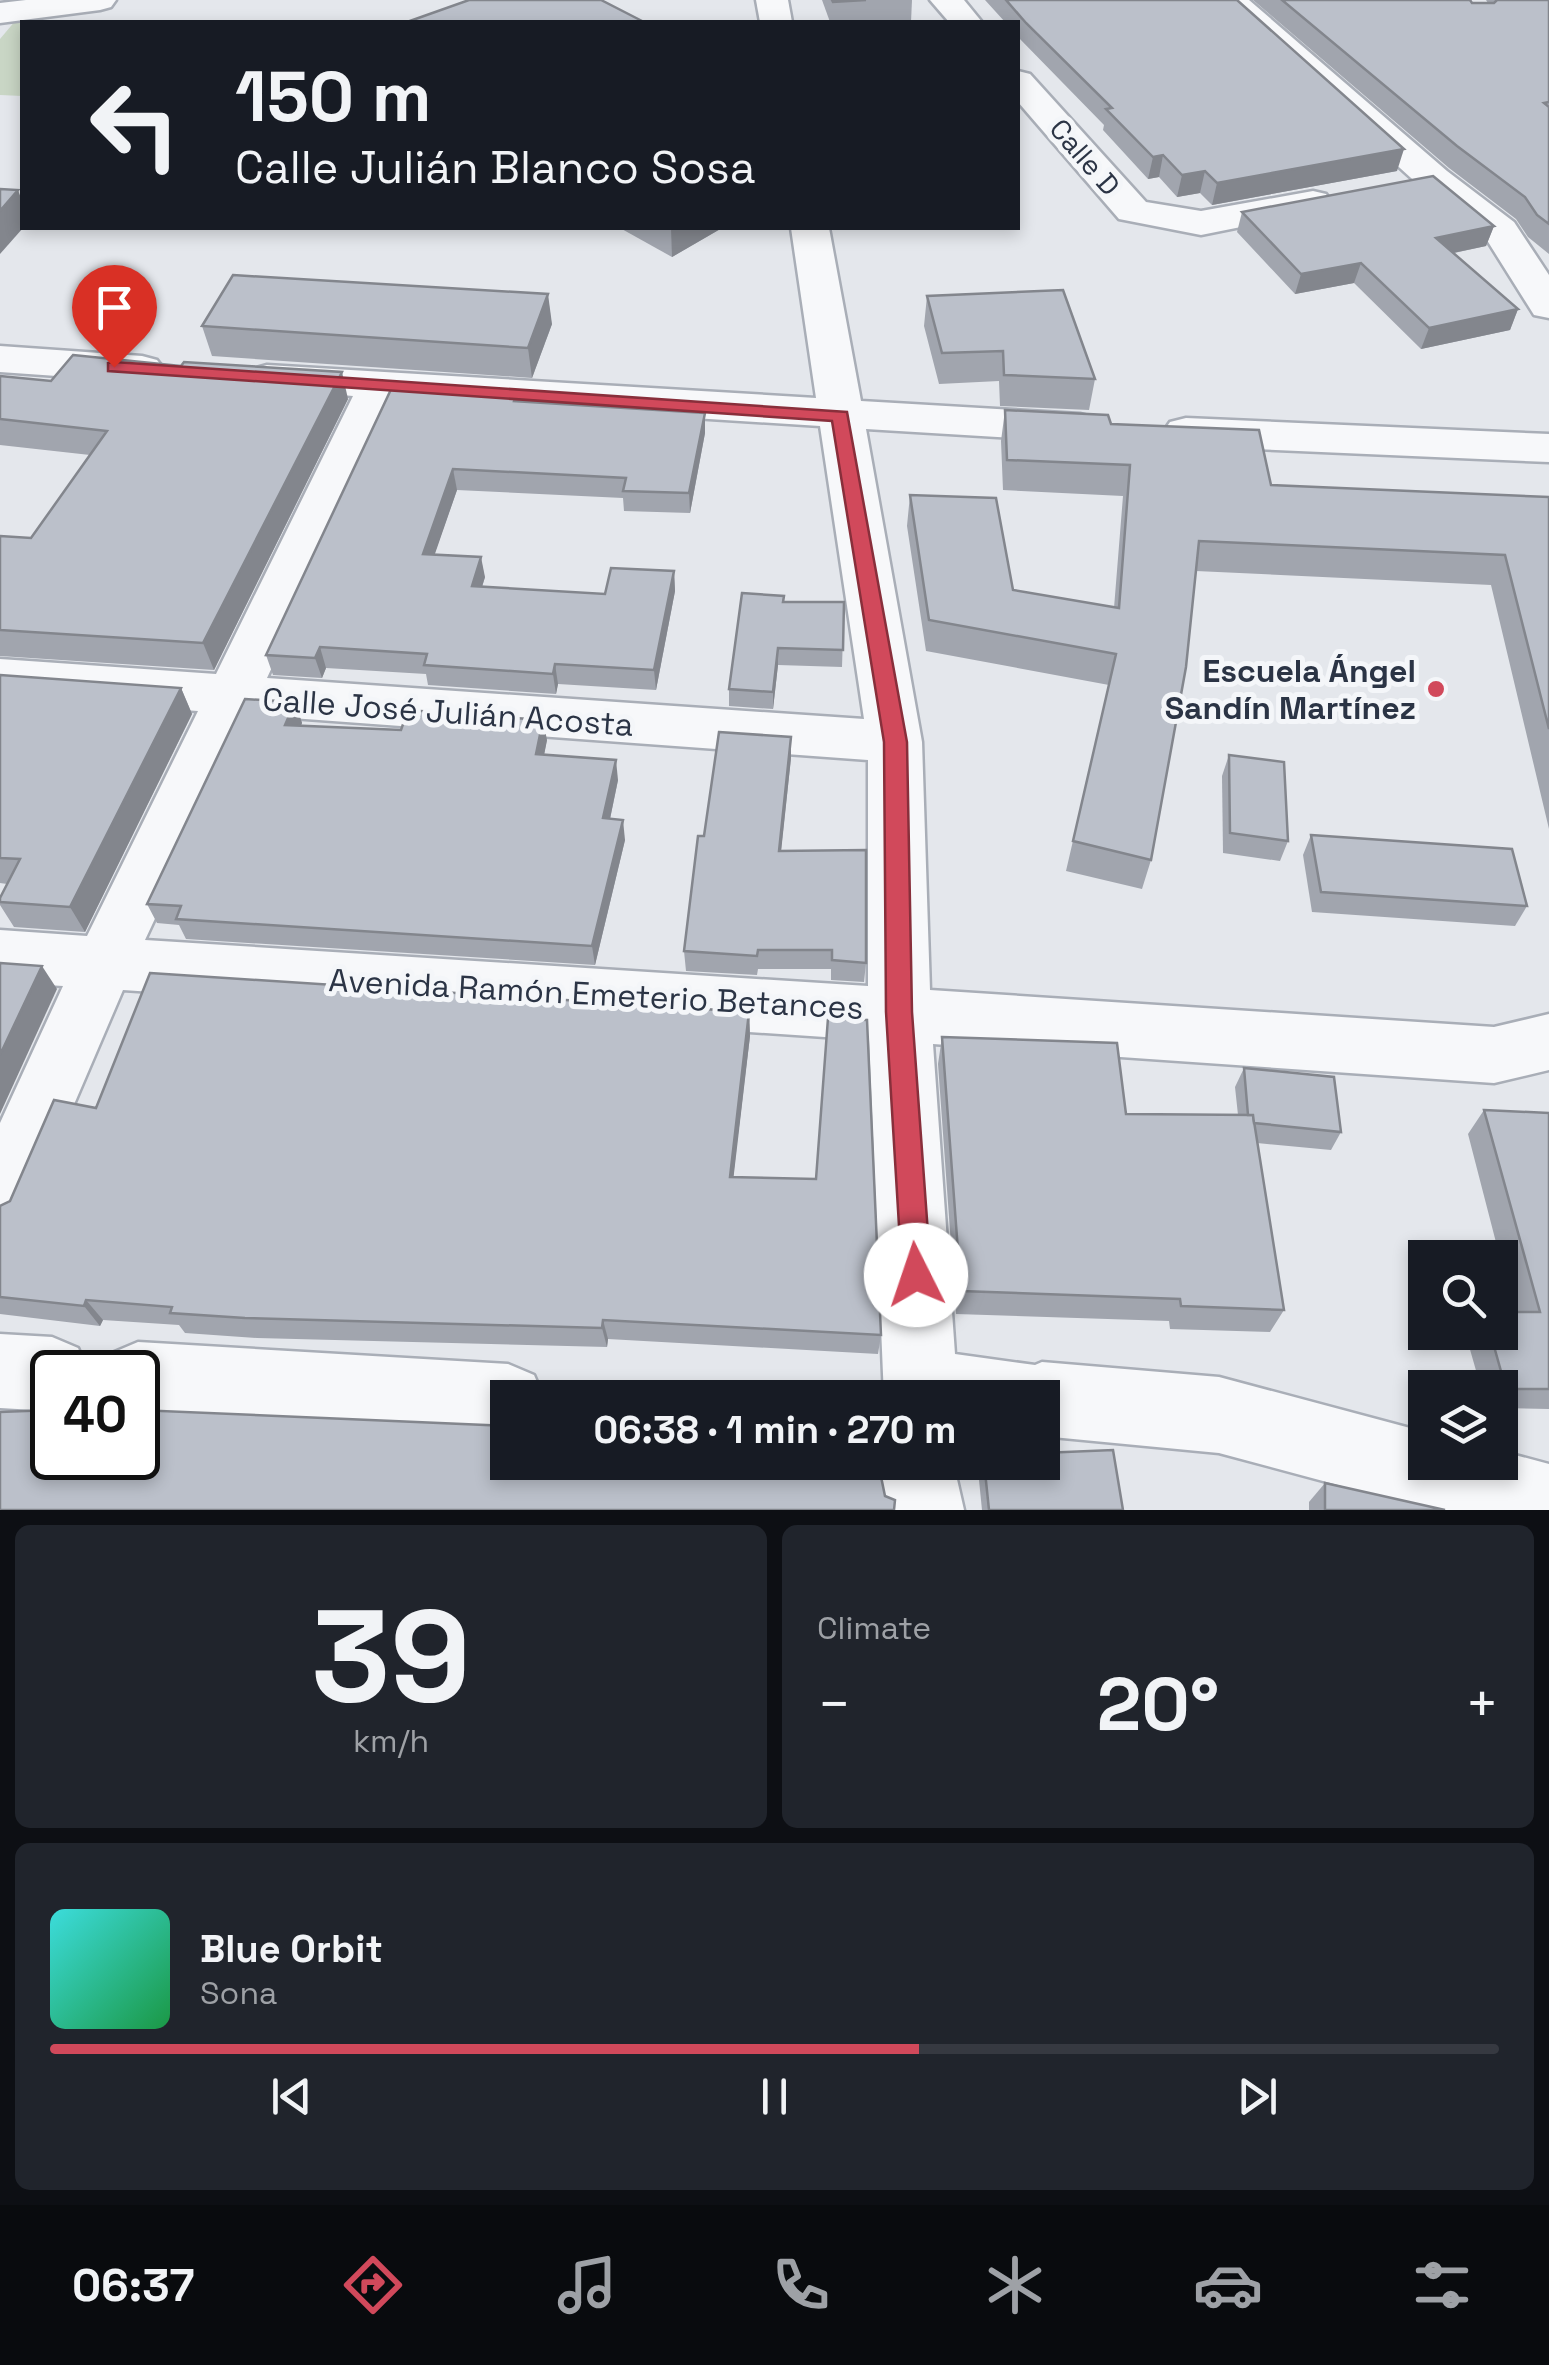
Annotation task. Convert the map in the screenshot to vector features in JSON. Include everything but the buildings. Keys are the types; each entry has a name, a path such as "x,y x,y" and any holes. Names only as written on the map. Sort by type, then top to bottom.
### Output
{"street":[{"path":"0,13 100,0"},
{"path":"946,0 964,20"},
{"path":"1230,0 1434,179 1500,230 1549,306"},
{"name":"Calle D","path":"1020,83 1133,211 1201,222 1356,193"},
{"path":"1395,186 1434,179"},
{"path":"810,230 895,742 899,1012 922,1380"},
{"path":"0,360 840,416 1549,448"},
{"path":"0,1198 104,963 380,386"},
{"name":"Calle José Julián Acosta","path":"0,678 895,742"},
{"name":"Avenida Ramón Emeterio Betances","path":"0,956 766,1009 899,1012 1494,1055 1549,1042"},
{"path":"0,1371 30,1373"},
{"path":"160,1380 490,1399"},
{"path":"1060,1401 1219,1415 1549,1504"},
{"path":"919,1480 925,1510"}],"green space":[{"path":"20,20 20,96 0,95 0,39"}],"place":[{"name":"Escuela Ángel Sandín Martínez","path":"1436,689"}],"route":[{"path":"114,367 840,416 895,742 899,1012 916,1275"}]}
